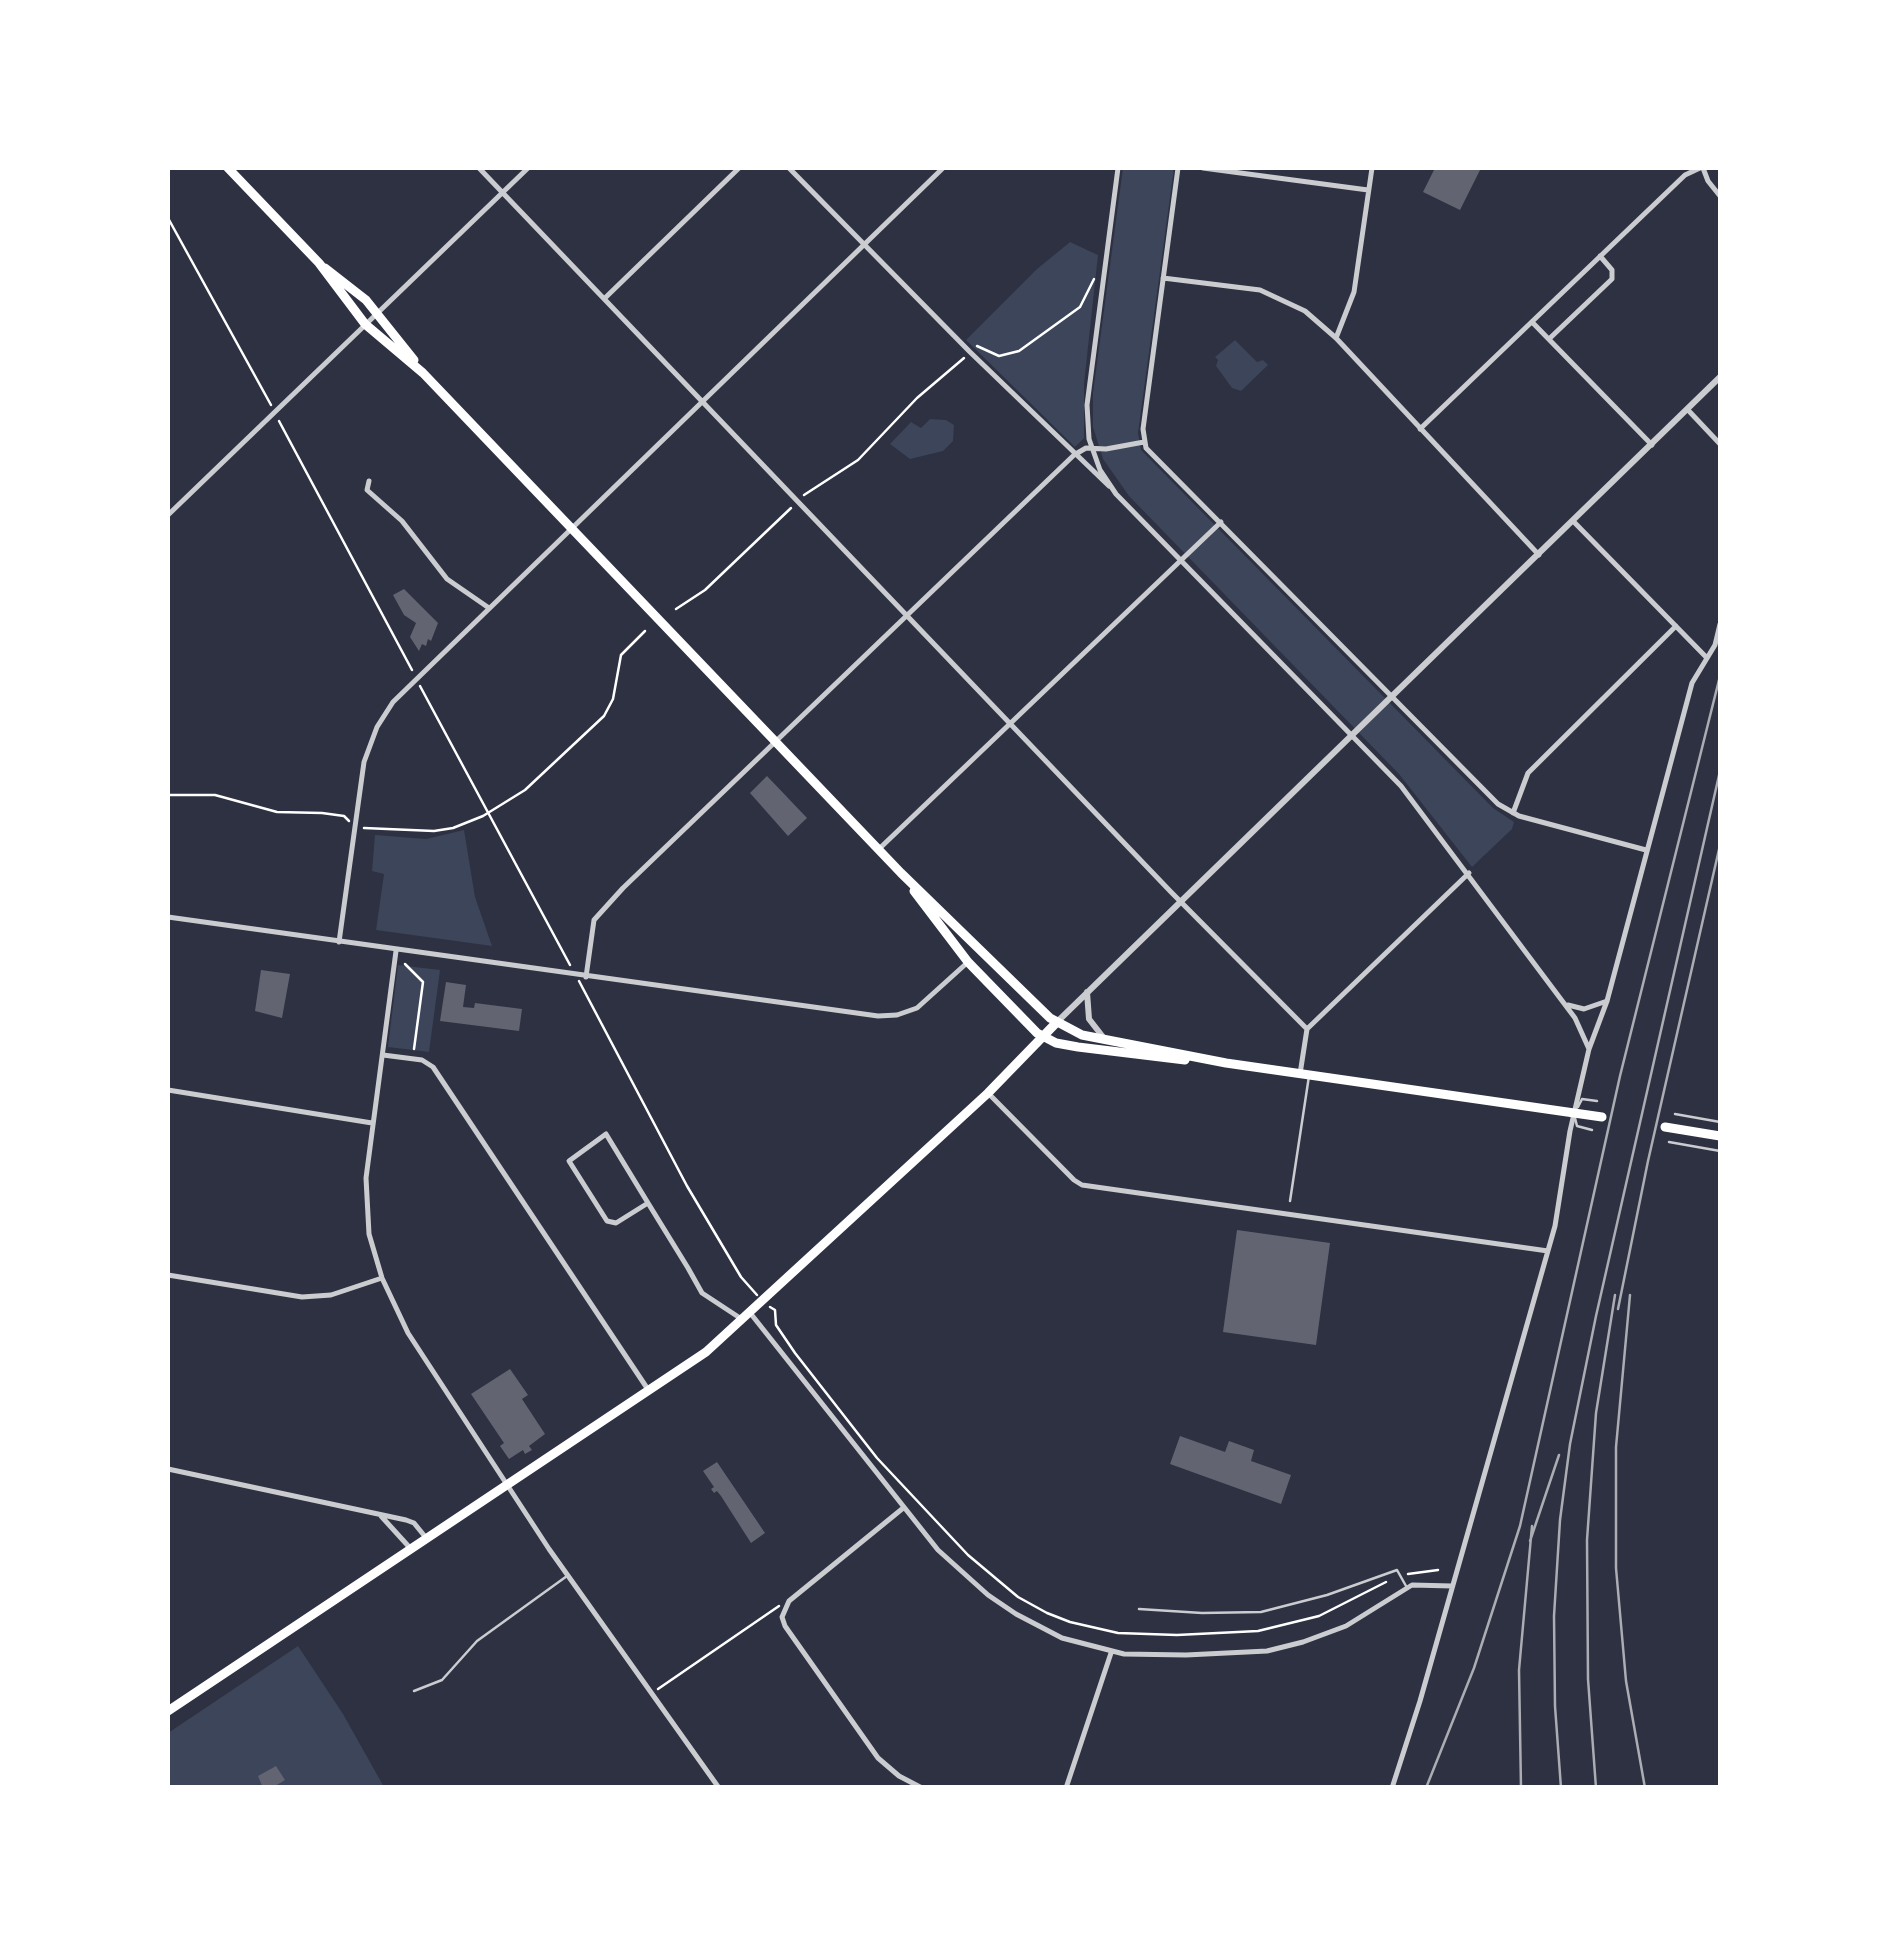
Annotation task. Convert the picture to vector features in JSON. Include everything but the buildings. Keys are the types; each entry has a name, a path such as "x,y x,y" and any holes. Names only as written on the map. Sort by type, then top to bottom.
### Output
{"main road":[{"path":"228,168 319,263 377,312 423,373"},
{"path":"319,263 366,324 423,373 901,873 1056,1022 1082,1035 1226,1063"},
{"path":"901,873 968,962 1042,1036 1078,1048 1226,1063 1602,1117"},
{"path":"168,1712 706,1352 988,1093 1056,1022"},
{"path":"1664,1127 1720,1136"}],"street":[{"path":"479,168 1307,1029"},
{"path":"168,515 528,168"},
{"path":"605,298 739,168"},
{"path":"789,168 970,352 1111,487 1401,786 1565,1004 1589,1049"},
{"path":"340,942 361,776 372,737 393,702 943,168"},
{"path":"1111,487 1091,448 1087,418 1118,168"},
{"path":"1178,168 1144,442 1149,452 1498,804 1513,813 1646,850"},
{"path":"1203,168 1368,190"},
{"path":"1336,338 1354,292 1372,168"},
{"path":"1420,429 1685,175 1702,168 1720,196"},
{"path":"1549,338 1612,279 1612,270 1600,256"},
{"path":"1162,278 1274,294 1305,312 1336,338 1539,555"},
{"path":"1532,321 1652,446"},
{"path":"1056,1022 1720,377"},
{"path":"1688,410 1720,444"},
{"path":"586,977 592,926 601,909 1074,455 1091,448 1144,442"},
{"path":"369,481 366,490 402,521 448,579 489,608"},
{"path":"1574,521 1707,658"},
{"path":"879,850 1221,522"},
{"path":"1392,1788 1548,1251 1589,1049 1607,1000 1692,683 1715,645 1720,624"},
{"path":"1513,813 1523,779 1533,767 1676,626"},
{"path":"1305,1074 1307,1029 1470,874"},
{"path":"168,918 885,1016 922,1004 968,962"},
{"path":"396,950 372,1122 366,1208 382,1278 398,1318 568,1576 719,1788"},
{"path":"1087,992 1090,1019 1104,1038"},
{"path":"1565,1004 1584,1009 1607,1000"},
{"path":"382,1055 426,1062 433,1068 649,1391"},
{"path":"168,1090 372,1122"},
{"path":"988,1093 1082,1185 1548,1251"},
{"path":"648,1203 616,1222 607,1221 569,1161 606,1134 648,1203 702,1293 747,1317 902,1509 965,1577 1001,1605 1048,1632 1110,1652 1186,1656 1250,1653 1287,1647 1346,1626 1407,1587 1423,1583 1452,1586"},
{"path":"168,1275 302,1296 331,1295 382,1278"},
{"path":"168,1469 414,1523 426,1539"},
{"path":"902,1509 789,1601 783,1611 783,1622 870,1748 892,1771 922,1788"},
{"path":"378,1514 411,1549"},
{"path":"1066,1788 1110,1652"}],"lane":[{"path":"1290,1201 1305,1074"},
{"path":"1592,1130 1577,1126 1574,1113 1582,1099 1598,1102"},
{"path":"1675,1114 1720,1122"},
{"path":"1669,1142 1720,1151"},
{"path":"1138,1609 1202,1614 1261,1612 1327,1595 1397,1570 1407,1587"},
{"path":"414,1691 442,1680 477,1640 568,1576"}],"path":[{"path":"168,218 687,1186 753,1292"},
{"path":"676,609 705,590 813,487 858,460 924,391 970,352 979,345 999,356 1019,352 1080,307 1094,279"},
{"path":"168,795 215,795 277,812 344,816 354,826 434,831 460,826 539,780 604,716 614,698 621,655 645,630"},
{"path":"404,964 423,984 412,1059"},
{"path":"774,1310 776,1325 795,1353 877,1458 978,1564 1018,1597 1047,1613 1118,1634 1258,1631 1319,1616 1388,1580"},
{"path":"1410,1574 1438,1570"},
{"path":"652,1693 789,1601"}],"shaded area":[{"path":"1123,168 1174,168 1138,433 1141,450 1493,808 1514,822 1512,829 1472,867 1399,774 1129,496 1103,459 1093,427 1093,393"},
{"path":"1070,242 1098,255 1084,384 1084,438 1075,447 966,340"},
{"path":"1235,340 1257,362 1263,360 1268,365 1241,391 1232,388 1216,366 1215,357"},
{"path":"930,419 954,425 953,441 943,451 910,459 890,444 911,422 921,428"},
{"path":"464,830 475,897 492,946 376,930 384,874 372,871 375,835 426,839"},
{"path":"398,965 440,970 429,1052 388,1047"},
{"path":"298,1646 343,1714 384,1787 168,1788 168,1733"}],"railway":[{"path":"1426,1788 1474,1668 1520,1526 1620,1076 1720,676"},
{"path":"1561,1788 1554,1616 1570,1444 1720,771"},
{"path":"1618,1309 1720,845"},
{"path":"1596,1788 1588,1679 1587,1540 1596,1413 1615,1295"},
{"path":"1630,1295 1616,1447 1616,1568 1626,1681 1645,1788"},
{"path":"1530,1541 1559,1455"},
{"path":"1521,1788 1519,1670 1532,1526"}]}
